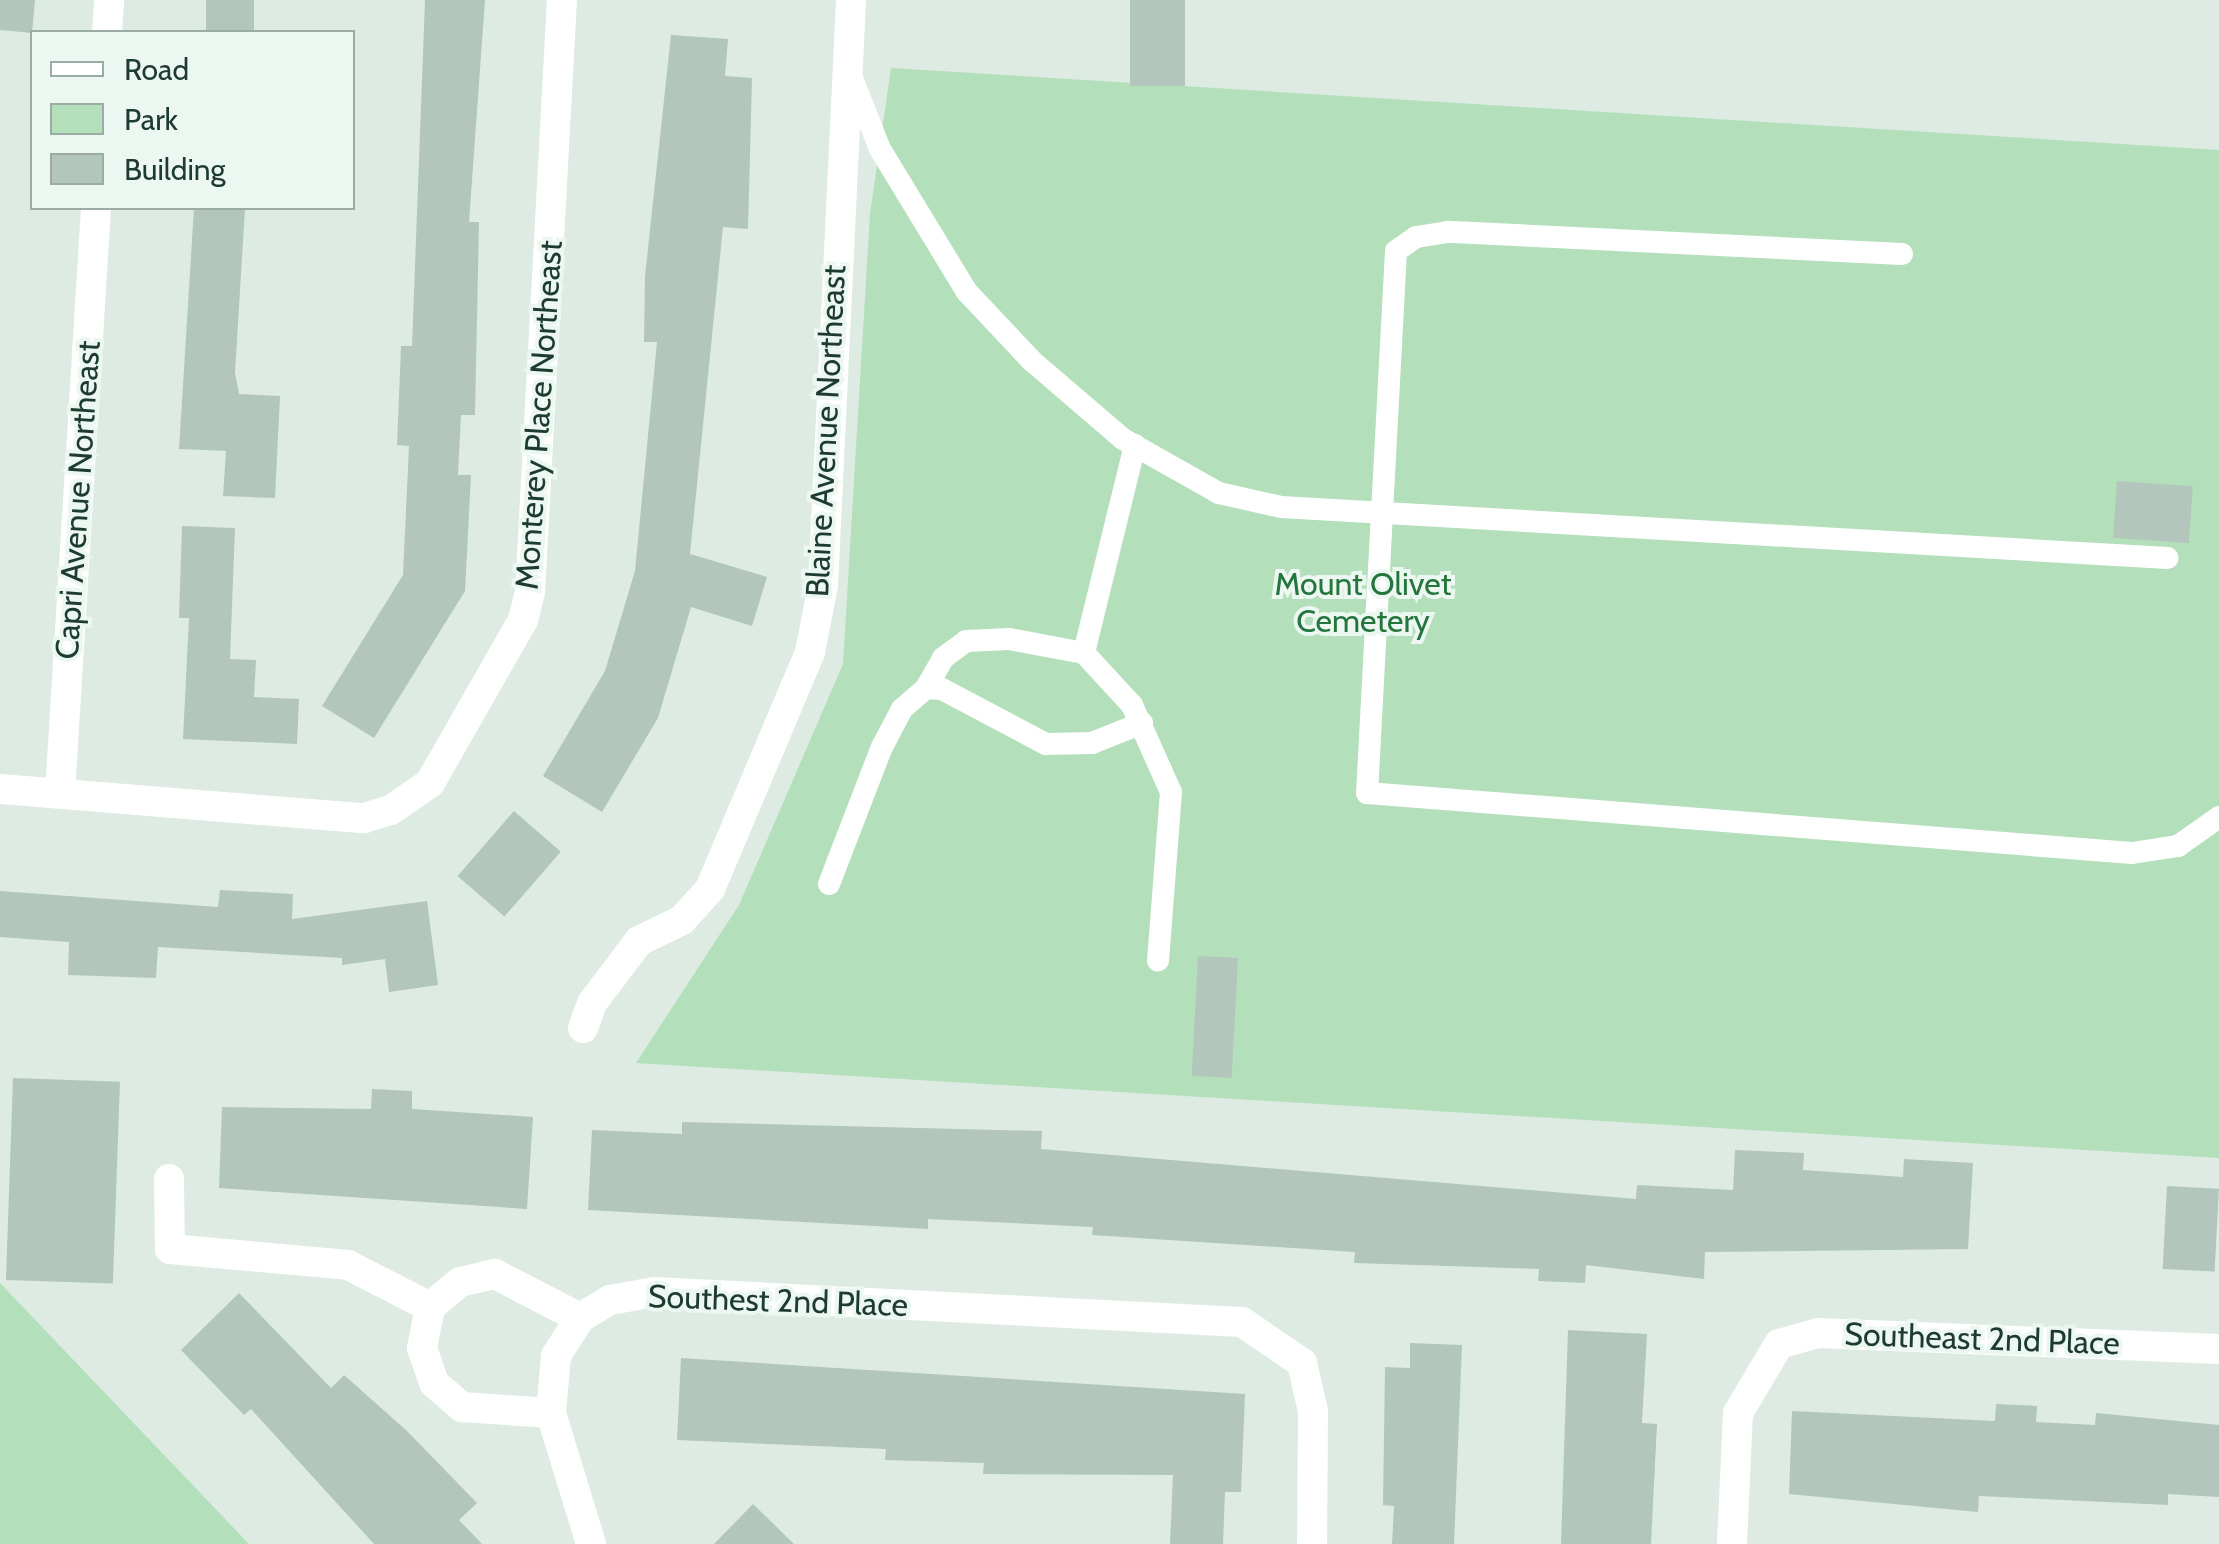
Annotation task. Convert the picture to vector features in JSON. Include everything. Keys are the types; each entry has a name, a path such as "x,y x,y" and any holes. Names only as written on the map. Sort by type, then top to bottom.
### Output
{"street":[{"path":"107,30 109,0"},
{"name":"Monterey Place Northeast","path":"0,789 364,818 392,810 430,783 523,620 530,592 562,0"},
{"name":"Blaine Avenue Northeast","path":"583,1028 592,1003 639,941 682,920 710,888 810,652 822,586 838,166 852,78 851,0"},
{"name":"Capri Avenue Northeast","path":"60,794 96,210"},
{"path":"169,1179 170,1250 348,1265 430,1307"},
{"path":"551,1413 462,1407 434,1383 422,1348 430,1307 460,1282 495,1274 580,1318 556,1356 551,1413 591,1544"},
{"name":"Southest 2nd Place","path":"580,1318 610,1300 654,1292 1242,1322 1302,1363 1313,1411 1312,1544"},
{"name":"Southeast 2nd Place","path":"1732,1544 1738,1412 1759,1369 1779,1344 1818,1332 2219,1349"}],"lane":[{"path":"852,78 880,148 967,292 1032,362 1134,445 1219,493 1376,512 2168,558"},
{"path":"1902,254 1448,232 1416,237 1396,252 1376,512 1364,782 1378,798 2132,852 2178,846 2219,817"},
{"path":"1084,652 1134,445"},
{"path":"828,884 882,747 902,709 926,688 943,658 966,641 1009,639 1084,652 1142,723 1171,792 1158,960"},
{"path":"926,688 942,689 1046,744 1092,744 1142,723"}],"green space":[{"name":"Mount Olivet Cemetery","path":"891,68 2219,150 2219,1158 636,1063 739,905 843,664 870,214"},
{"path":"0,1283 249,1544 0,1544"}],"building":[{"path":"0,0 35,0 30,33 0,30"},
{"path":"206,0 254,0 254,30 206,30"},
{"path":"425,0 485,0 469,222 479,222 475,415 461,415 458,475 471,475 465,591 374,738 322,706 403,575 409,446 397,445 401,346 412,346"},
{"path":"1130,0 1185,0 1185,86 1130,86"},
{"path":"671,35 728,39 725,76 752,78 748,229 723,227 690,554 767,577 752,626 691,607 658,718 602,812 543,776 605,671 635,571 657,342 644,342 645,276"},
{"path":"194,210 245,210 235,373 239,394 280,396 275,498 223,496 226,451 179,449"},
{"path":"2117,481 2193,486 2189,543 2113,538"},
{"path":"182,526 235,528 230,659 256,660 254,697 299,699 297,744 183,739 189,618 179,618"},
{"path":"514,811 561,852 504,917 458,876"},
{"path":"220,890 293,894 292,919 427,901 438,985 389,992 385,959 342,965 342,958 158,947 156,978 68,975 69,942 0,937 0,891 218,907"},
{"path":"1198,956 1238,958 1232,1078 1192,1076"},
{"path":"13,1078 120,1082 113,1284 6,1280"},
{"path":"372,1089 412,1091 412,1109 533,1117 527,1209 219,1188 222,1107 371,1109"},
{"path":"682,1122 1042,1131 1041,1149 1636,1199 1637,1185 1733,1190 1735,1150 1804,1153 1803,1170 1903,1177 1904,1159 1973,1163 1968,1249 1705,1252 1704,1279 1586,1265 1585,1283 1538,1281 1539,1269 1354,1263 1355,1252 1092,1235 1093,1227 928,1219 928,1229 588,1210 592,1130 682,1134"},
{"path":"2167,1186 2219,1189 2215,1272 2163,1269"},
{"path":"239,1293 331,1388 344,1375 407,1431 477,1503 459,1520 482,1544 374,1544 251,1409 244,1415 181,1350"},
{"path":"1568,1330 1647,1334 1642,1423 1657,1424 1651,1544 1561,1544"},
{"path":"1410,1343 1462,1345 1454,1544 1392,1544 1394,1506 1383,1505 1385,1367 1410,1368"},
{"path":"681,1358 1245,1394 1241,1492 1225,1492 1223,1544 1170,1544 1173,1475 983,1474 984,1463 885,1460 886,1449 677,1440"},
{"path":"1996,1404 2037,1406 2036,1422 2095,1425 2096,1413 2219,1425 2219,1497 2168,1494 2168,1505 1979,1496 1978,1512 1789,1494 1792,1411 1995,1421"},
{"path":"753,1504 794,1544 714,1544"}]}
